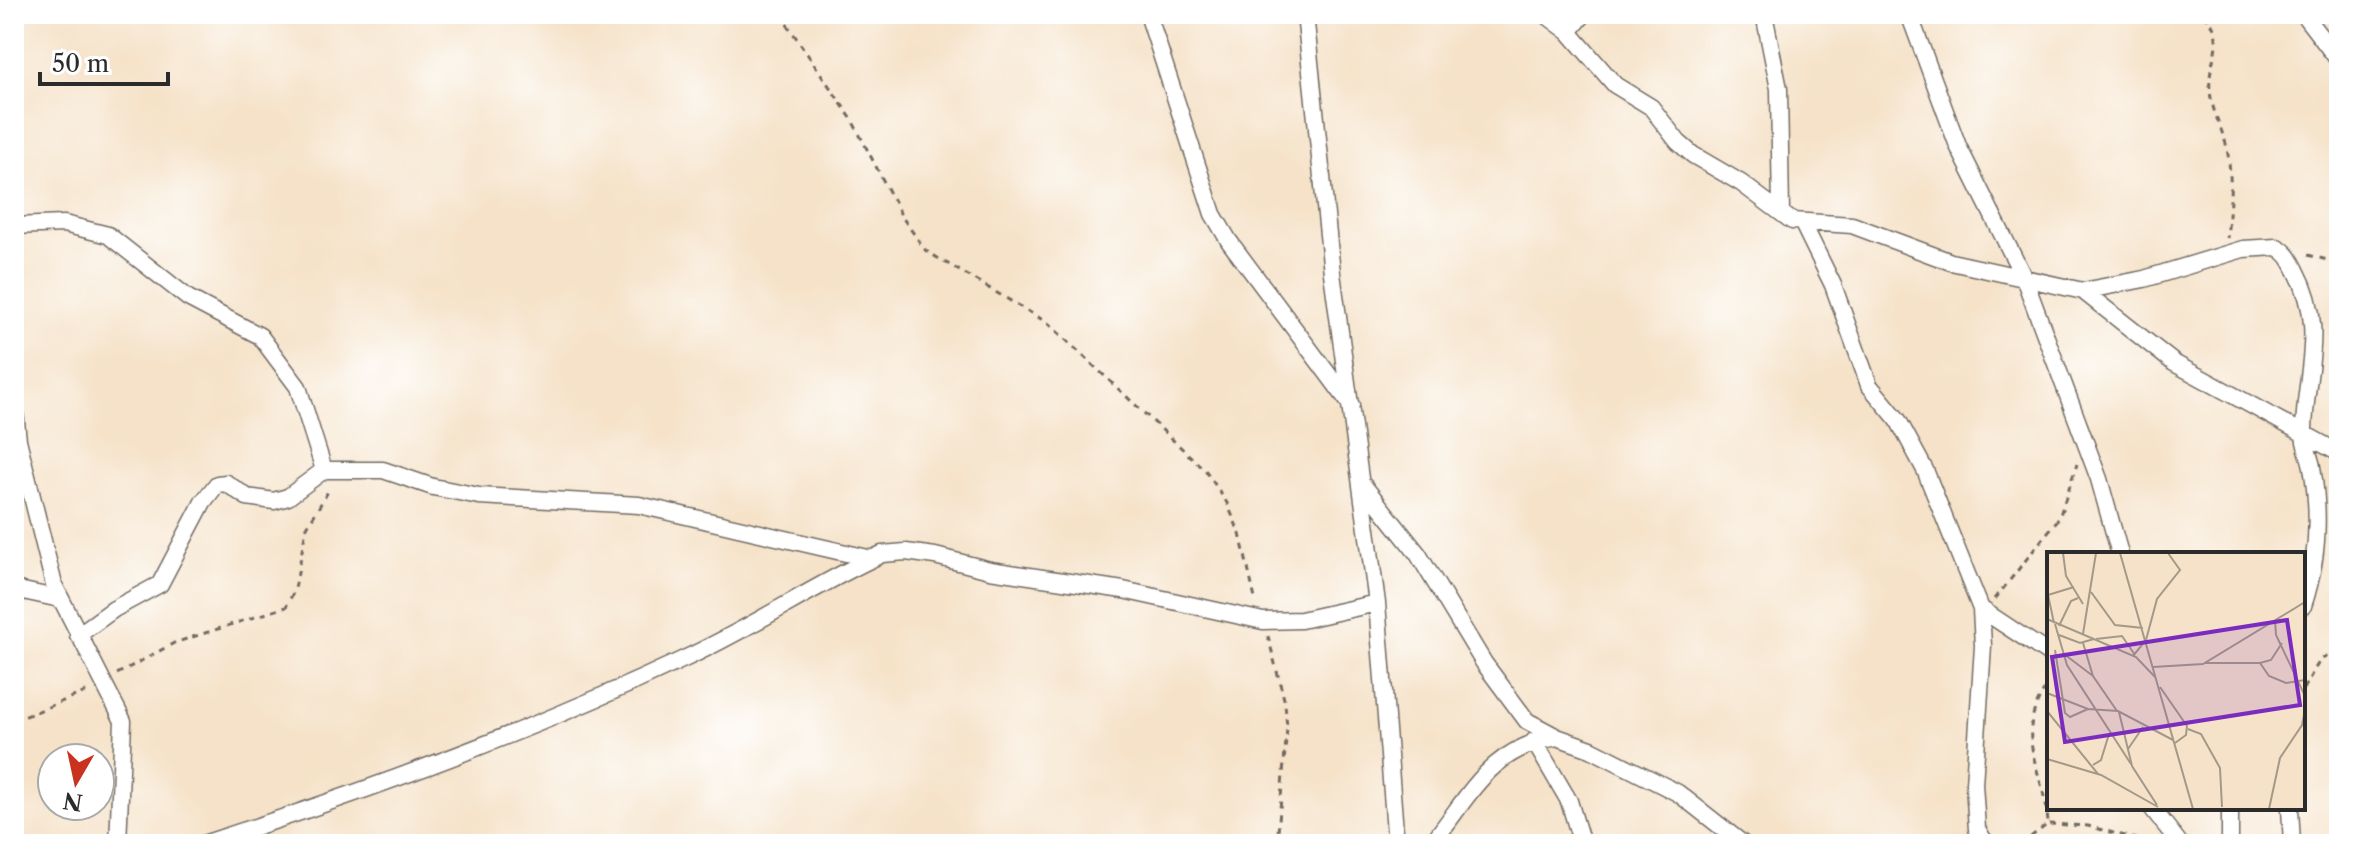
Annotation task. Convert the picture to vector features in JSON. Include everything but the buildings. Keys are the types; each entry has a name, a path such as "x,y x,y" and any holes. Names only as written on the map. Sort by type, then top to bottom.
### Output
{"street":[{"path":"1148,14 1213,214 1229,241 1352,407"},
{"path":"1305,14 1332,273 1377,603 1396,844"},
{"path":"1545,14 1569,32 1615,85 1660,116 1685,148 1781,213 1803,224 1852,225 1951,262 2083,291 2144,279 2226,254 2269,246 2283,249 2308,291 2314,320 2303,435 2315,492 2316,549 2313,576 2305,600"},
{"path":"1569,32 1584,14"},
{"path":"1764,14 1779,89 1781,213"},
{"path":"2303,14 2339,61"},
{"path":"1910,15 1958,146 2024,278 2099,479 2119,552"},
{"path":"14,226 64,224 108,235 188,298 260,336 298,387 332,471"},
{"path":"1803,224 1833,285 1869,385 1898,420 1925,470 1983,611 1974,784 1977,829 1986,844"},
{"path":"14,290 14,300"},
{"path":"2083,291 2174,363 2339,453"},
{"path":"14,403 18,440 51,574 78,635 118,706 125,737 118,844"},
{"path":"78,635 126,601 160,584 203,502 217,484 236,488 247,497 274,501 284,499 332,471 399,472 433,487 479,496 639,505 872,559"},
{"path":"1362,484 1418,554 1484,663 1527,721 1678,793 1743,844"},
{"path":"203,844 345,797 578,707 687,658 872,559 906,552 990,570 1123,590 1263,621 1327,616 1377,603"},
{"path":"14,589 60,599"},
{"path":"1983,611 2047,653"},
{"path":"1431,844 1501,757 1534,741 1557,737"},
{"path":"1534,741 1569,801 1582,844"},
{"path":"2154,810 2180,844"},
{"path":"2230,810 2230,844"},
{"path":"2290,810 2292,844"}],"path":[{"path":"780,14 851,118 902,217 926,251 1048,323 1206,471 1227,503 1240,534 1251,592 1263,621 1285,703 1287,728 1277,844"},
{"path":"2204,14 2219,37 2210,75 2210,93 2227,147 2231,183 2226,254"},
{"path":"2283,249 2339,263"},
{"path":"1983,611 2059,518 2086,446"},
{"path":"14,721 104,683 174,643 286,607 295,589 306,529 332,471"},
{"path":"2305,686 2319,662 2339,645"},
{"path":"2047,686 2040,695 2029,735 2048,824"},
{"path":"2021,844 2048,824 2088,826 2154,844"}]}
